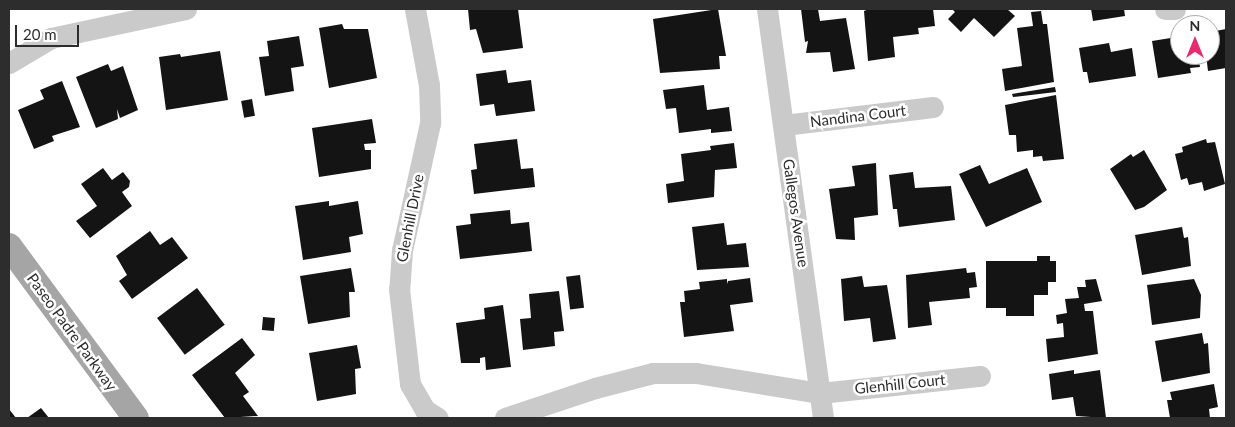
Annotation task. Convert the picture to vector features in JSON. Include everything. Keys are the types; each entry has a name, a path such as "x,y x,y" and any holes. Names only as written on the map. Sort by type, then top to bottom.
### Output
{"main road":[{"name":"Paseo Padre Parkway","path":"9,246 136,418"}],"street":[{"path":"9,63 51,38 186,9"},
{"name":"Glenhill Drive","path":"415,9 429,85 430,123 402,250 399,290 410,384 425,410 438,418"},
{"name":"Gallegos Avenue","path":"767,9 823,418"},
{"path":"1165,9 1175,9"},
{"name":"Nandina Court","path":"784,125 933,107"},
{"path":"505,418 595,388 652,373 696,373 820,393"},
{"name":"Glenhill Court","path":"820,393 980,376"}],"building":[{"path":"468,9 518,9 523,48 483,53 476,29 470,30"},
{"path":"718,9 726,56 719,56 720,69 660,73 653,19"},
{"path":"801,9 818,9 820,21 846,18 855,69 833,72 830,52 806,53 808,41 805,42"},
{"path":"869,9 933,9 935,26 918,28 919,34 893,37 895,57 868,61 864,11"},
{"path":"952,9 1007,9 1015,16 994,37 974,18 961,32 948,19 955,12"},
{"path":"1091,9 1124,9 1125,16 1093,21"},
{"path":"1041,11 1043,24 1047,24 1054,82 1005,91 1002,69 1022,66 1017,28 1033,26 1031,12"},
{"path":"342,24 344,29 368,29 377,78 329,88 319,28"},
{"path":"1226,29 1226,68 1208,71 1207,65 1220,65 1220,30"},
{"path":"299,36 304,66 291,68 294,91 265,96 259,57 269,56 267,41"},
{"path":"1170,38 1170,65 1200,65 1200,67 1190,68 1191,73 1158,78 1152,41"},
{"path":"1109,43 1111,52 1132,48 1136,76 1089,83 1087,72 1083,72 1079,48"},
{"path":"220,51 228,100 166,110 159,57 180,54 181,57"},
{"path":"108,64 111,71 123,66 138,110 120,118 117,109 118,119 96,128 76,77"},
{"path":"506,70 508,83 531,80 535,111 496,116 494,104 480,106 476,74"},
{"path":"62,81 80,127 52,136 54,141 34,149 18,110 44,99 40,90"},
{"path":"704,85 707,110 729,107 732,131 711,133 711,129 679,133 676,108 666,109 663,90"},
{"path":"1055,87 1056,92 1013,97 1012,94"},
{"path":"1056,95 1064,159 1043,161 1042,156 1033,157 1033,150 1017,152 1016,135 1009,135 1005,105"},
{"path":"252,99 255,116 244,118 241,101"},
{"path":"372,119 376,143 364,144 365,150 371,150 371,169 319,177 312,128"},
{"path":"517,139 521,169 533,168 535,187 474,194 471,170 477,169 474,144"},
{"path":"1206,139 1207,143 1215,142 1225,184 1204,191 1202,182 1189,185 1187,178 1181,180 1175,154 1183,152 1182,147"},
{"path":"734,143 737,168 715,170 714,197 668,203 666,184 684,181 681,154 711,150 710,146"},
{"path":"1144,150 1167,190 1144,207 1135,210 1110,169 1131,154 1133,157"},
{"path":"876,163 878,215 854,218 855,240 836,239 829,189 855,186 852,166"},
{"path":"980,165 989,184 1027,168 1042,202 986,227 959,174"},
{"path":"103,168 112,180 123,172 130,181 129,187 122,192 132,206 90,238 76,221 97,206 81,184"},
{"path":"913,172 915,188 951,186 955,220 899,227 897,209 893,209 889,175"},
{"path":"329,201 329,206 358,201 363,234 349,237 351,252 303,260 295,206"},
{"path":"510,210 511,224 529,222 532,251 460,259 456,226 471,224 470,214"},
{"path":"724,223 727,245 746,243 749,267 697,270 692,227"},
{"path":"1182,227 1184,238 1188,237 1191,266 1142,275 1135,235"},
{"path":"150,231 160,245 172,237 188,258 132,299 119,281 127,275 116,256"},
{"path":"1037,256 1050,256 1050,261 1056,261 1056,282 1048,282 1048,295 1034,295 1034,316 1006,316 1006,308 986,308 986,261 1037,261"},
{"path":"351,268 355,292 349,292 350,317 308,324 300,276"},
{"path":"966,268 967,273 975,272 977,287 969,288 970,298 929,302 932,325 908,328 906,275"},
{"path":"580,275 584,308 570,309 566,277"},
{"path":"862,276 864,287 887,285 896,339 873,342 870,318 844,321 841,279"},
{"path":"750,278 753,302 730,305 734,331 684,337 680,302 685,302 684,291 700,289 699,282 727,279 727,284 728,281"},
{"path":"1096,279 1102,301 1084,304 1085,311 1093,311 1098,354 1048,362 1046,339 1064,337 1063,323 1057,324 1056,315 1067,313 1065,299 1079,298 1077,287 1086,287 1085,280"},
{"path":"1194,279 1201,295 1200,318 1152,325 1147,285"},
{"path":"197,288 225,325 185,355 157,318"},
{"path":"559,291 564,331 554,332 555,346 523,350 520,319 531,318 529,294"},
{"path":"503,305 511,367 486,370 485,357 480,358 480,363 461,363 456,323 485,319 484,308"},
{"path":"263,317 275,318 274,331 262,330"},
{"path":"1202,333 1204,344 1208,343 1210,373 1162,382 1155,341"},
{"path":"242,338 255,355 235,373 249,392 243,396 258,416 225,418 192,375"},
{"path":"357,345 361,368 355,369 356,394 317,401 309,353"},
{"path":"1074,370 1074,374 1100,370 1106,418 1076,416 1073,397 1052,400 1049,374"},
{"path":"1214,384 1218,407 1209,409 1210,418 1170,418 1167,400 1172,400 1170,392"},
{"path":"41,408 49,418 27,418"},
{"path":"9,409 16,418 9,418"}]}
